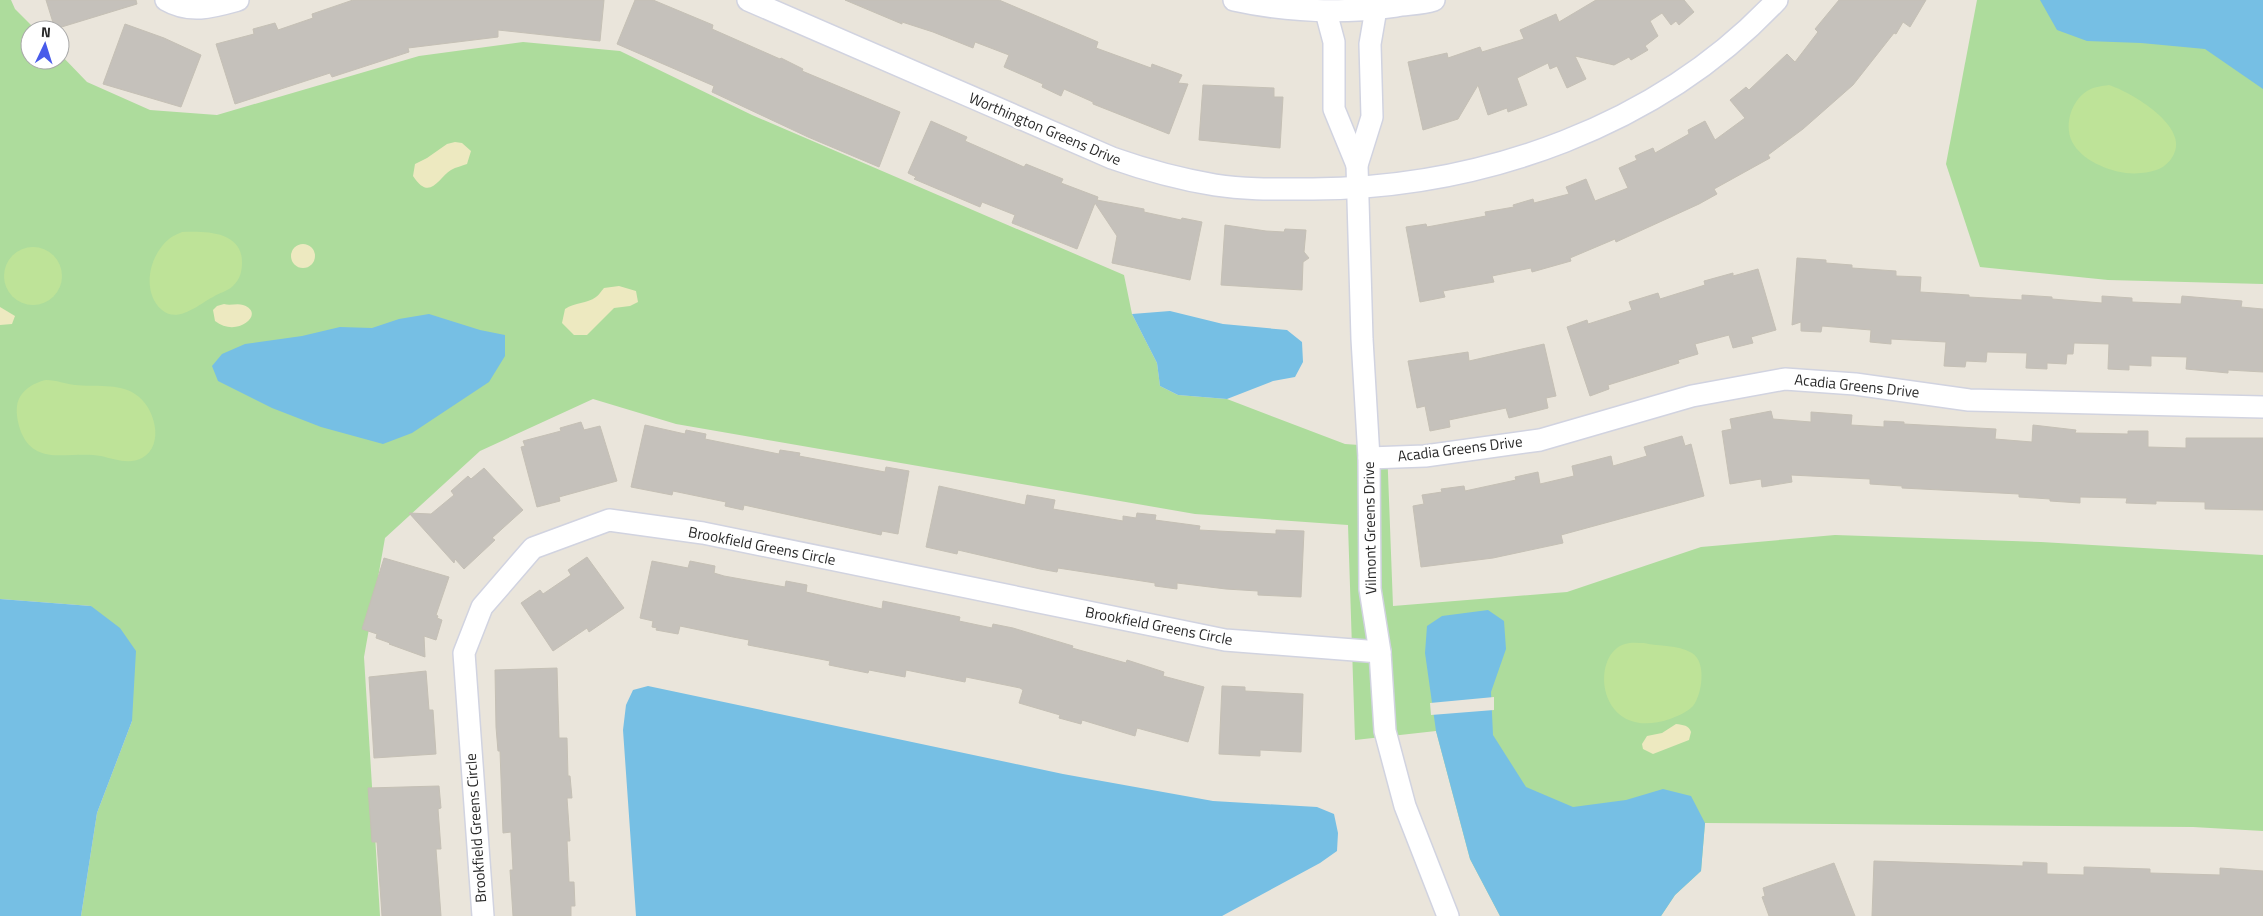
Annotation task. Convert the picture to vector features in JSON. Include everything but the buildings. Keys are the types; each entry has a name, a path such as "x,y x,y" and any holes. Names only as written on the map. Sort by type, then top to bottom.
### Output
{"street":[{"path":"166,0 183,7 195,9 210,8 238,0"},
{"name":"Worthington Greens Drive","path":"748,0 1103,155 1151,171 1207,183 1248,188 1358,189 1473,171 1561,143 1602,124 1681,80 1736,40 1776,0"},
{"path":"1234,0 1271,8 1326,12 1376,9 1434,0"},
{"path":"1358,189 1357,165 1372,117 1370,44 1376,9"},
{"path":"1326,12 1334,42 1334,109 1357,165"},
{"name":"Vilmont Greens Drive","path":"1358,189 1362,339 1369,458 1370,589 1380,652 1385,731 1406,806 1448,916"},
{"name":"Acadia Greens Drive","path":"1369,458 1425,456 1540,440 1692,396 1785,379 1855,384 1969,400 2263,407"},
{"name":"Brookfield Greens Circle","path":"483,916 464,653 482,606 533,548 609,520 704,533 1225,640 1380,652"}],"green space":[{"path":"0,0 11,0 15,9 26,20 20,20 20,70 70,70 70,64 87,82 150,110 217,115 419,56 523,42 620,51 752,115 1124,275 1132,314 1157,363 1160,386 1178,395 1227,399 1345,444 1387,447 1393,606 1567,592 1701,547 1835,535 2041,542 2263,555 2263,831 2193,827 1705,823 1701,871 1675,895 1661,916 1500,916 1470,859 1436,731 1355,740 1348,525 1195,514 676,424 593,399 480,451 385,538 364,657 380,916 81,916 97,813 132,721 91,606 0,599"},
{"path":"1977,0 2263,0 2263,284 2108,280 1980,267 1946,164"},
{"path":"2109,85 2131,95 2156,112 2174,134 2176,145 2173,156 2163,166 2151,172 2123,173 2095,163 2079,152 2074,145 2069,131 2069,123 2076,102 2089,90"},
{"path":"182,232 211,233 229,239 236,244 240,252 242,266 239,278 231,288 188,311 175,315 168,314 155,302 151,294 150,274 152,264 162,246 170,238"},
{"path":"33,247 44,249 57,260 62,276 60,287 49,300 33,305 22,303 9,292 4,276 6,265 17,252"},
{"path":"46,380 75,385 122,388 135,394 142,399 155,425 154,444 149,452 142,458 127,461 90,455 45,454 36,450 28,443 21,432 17,406 18,401 27,388"},
{"path":"1644,643 1686,650 1697,657 1701,671 1701,687 1693,706 1682,714 1670,719 1646,723 1627,719 1614,709 1607,695 1604,679 1607,663 1614,651 1625,644"}],"sand":[{"path":"462,143 471,151 467,164 451,170 434,186 429,188 419,184 413,176 415,164 447,144"},
{"path":"303,244 312,247 315,256 312,265 303,268 294,265 291,256 294,247"},
{"path":"619,286 636,291 638,302 630,306 614,308 587,335 574,335 562,323 565,309 592,299 604,288"},
{"path":"224,304 243,305 250,309 252,313 250,318 240,326 224,326 215,321 213,310 217,306"},
{"path":"0,307 15,316 12,324 0,325"},
{"path":"1676,724 1689,728 1691,732 1689,740 1653,754 1643,749 1642,744 1647,736 1662,733"}],"water":[{"path":"2040,0 2263,0 2263,89 2205,49 2141,43 2087,41 2057,30"},
{"path":"1170,311 1223,324 1287,330 1302,342 1303,362 1295,377 1273,381 1227,399 1178,395 1160,386 1157,363 1132,314"},
{"path":"429,314 480,330 505,335 505,356 489,382 412,433 383,444 321,427 272,408 218,381 212,366 222,354 245,344 302,336 340,327 372,328 399,319"},
{"path":"0,599 91,606 120,628 136,651 132,721 97,813 81,916 0,916"},
{"path":"1488,610 1504,621 1506,649 1491,692 1493,735 1526,787 1573,807 1626,800 1663,789 1691,796 1705,823 1701,871 1675,895 1661,916 1500,916 1470,859 1436,731 1425,653 1427,626 1442,616"},
{"path":"648,686 1063,774 1213,801 1317,807 1334,814 1338,833 1337,851 1320,863 1222,916 636,916 623,730 626,705 633,690"}],"pier":[{"path":"1494,697 1494,710 1431,715 1430,703"}]}
